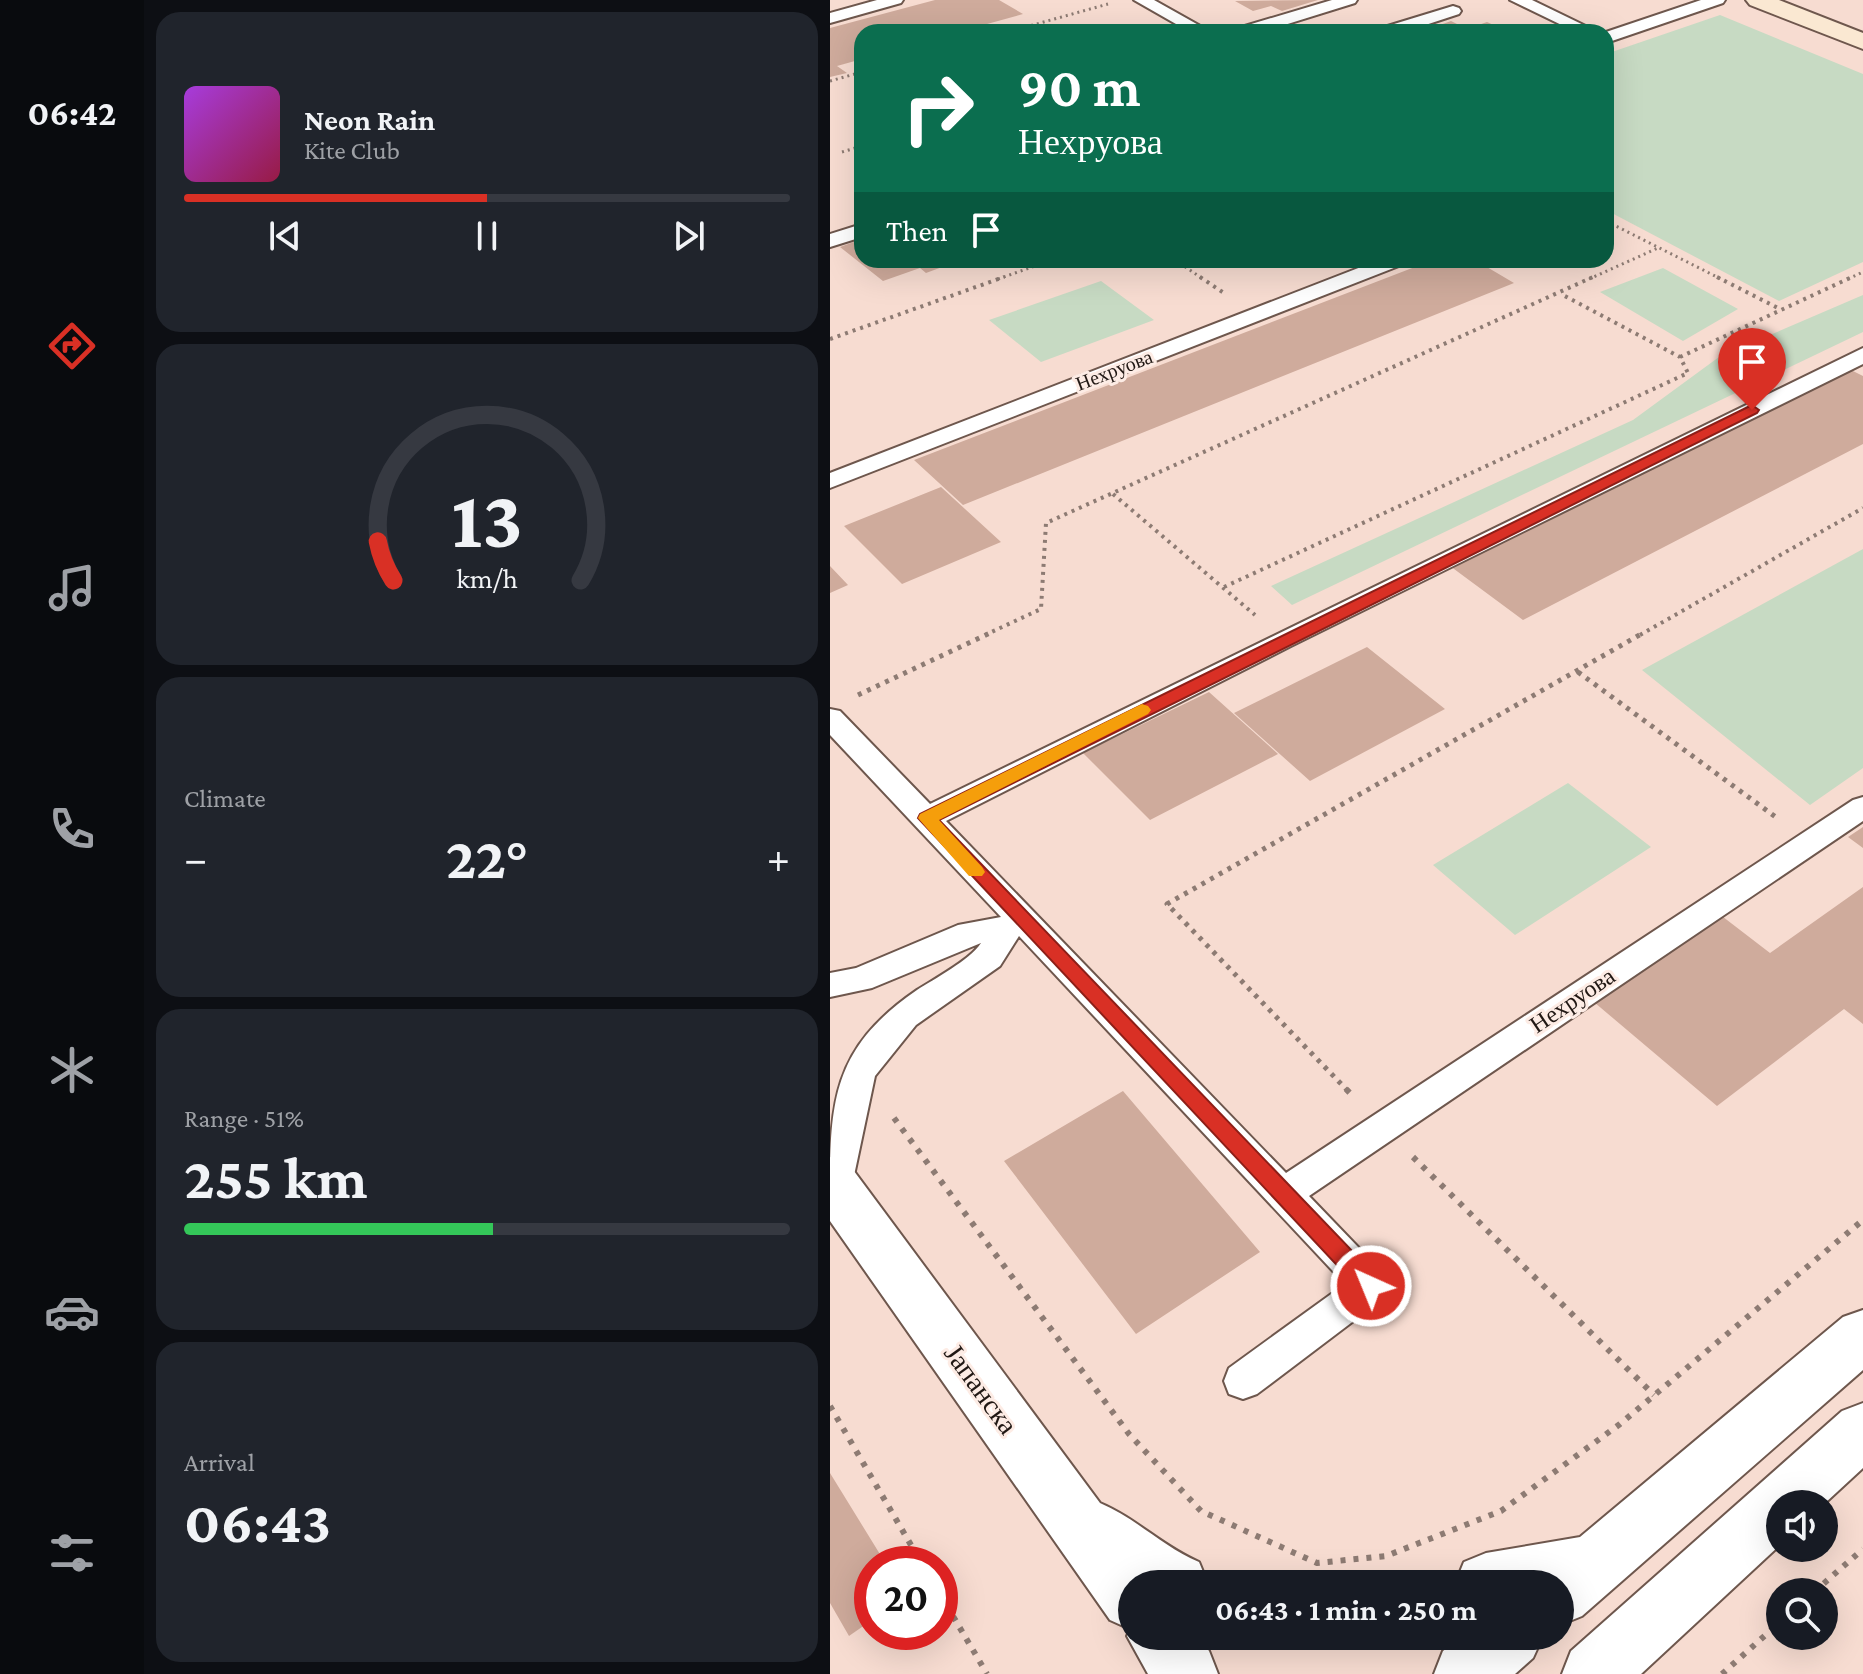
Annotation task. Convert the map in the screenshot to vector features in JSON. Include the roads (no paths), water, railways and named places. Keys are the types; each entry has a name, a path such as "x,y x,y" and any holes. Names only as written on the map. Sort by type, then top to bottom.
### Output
{"main road":[{"path":"1758,0 1863,42"}],"street":[{"name":"Јапанска","path":"832,1182 1118,1579"},
{"path":"1577,1579 1863,1335"},
{"path":"1796,1490 1863,1430"},
{"path":"1069,1511 1150,1570"},
{"path":"1594,1674 1636,1649 1766,1518"},
{"path":"1169,1650 1186,1674"},
{"path":"1466,1674 1494,1650"}],"lane":[{"path":"830,18 895,0"},
{"path":"1142,0 1188,24"},
{"path":"1270,24 1349,0"},
{"path":"1518,0 1572,24"},
{"path":"1614,35 1717,0"},
{"path":"1412,24 1453,11"},
{"path":"830,241 854,233"},
{"name":"Нехруова","path":"830,481 1376,268"},
{"path":"927,818 1863,355"},
{"path":"837,710 1014,925 1371,1286 1243,1381"},
{"name":"Нехруова","path":"1282,1195 1863,807"},
{"path":"830,985 861,979 969,933 1014,925"},
{"path":"832,1182 859,1071 904,1016 989,957 1014,925"}]}
